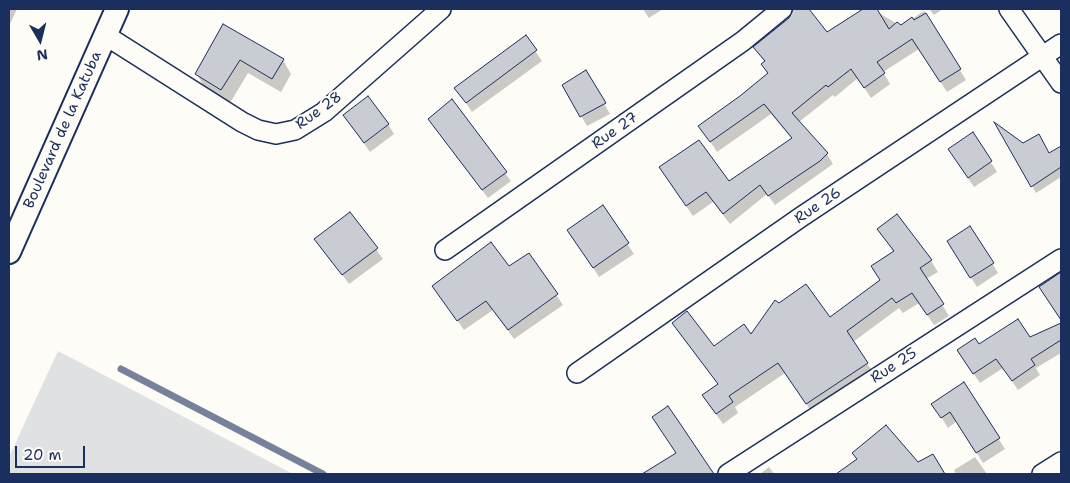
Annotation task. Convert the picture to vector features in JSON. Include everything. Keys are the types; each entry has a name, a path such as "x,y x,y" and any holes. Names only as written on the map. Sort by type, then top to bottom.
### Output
{"street":[{"name":"Boulevard de la Katuba","path":"9,252 117,9"},
{"name":"Rue 28","path":"105,36 242,122 258,130 276,134 295,130 324,112 441,9"},
{"name":"Rue 27","path":"445,250 743,41 782,9"},
{"path":"1010,9 1061,83"},
{"name":"Rue 26","path":"577,372 801,217 1061,44"},
{"name":"Rue 25","path":"728,474 1061,259"},
{"path":"1042,474 1061,462"}],"shaded area":[{"path":"58,351 293,474 9,474 9,457"}],"building":[{"path":"793,9 809,9 827,32 863,9 877,9 889,29 897,22 901,25 912,17 914,20 926,13 961,69 940,82 912,39 877,62 885,73 864,88 851,69 828,87 826,85 792,113 828,153 820,161 768,196 760,185 723,214 706,192 686,206 659,167 699,140 729,181 792,138 764,104 710,142 698,126 768,73 761,64 765,61 753,47 789,18"},
{"path":"223,24 284,59 272,79 240,60 221,90 195,74"},
{"path":"526,35 537,50 466,103 454,88"},
{"path":"586,70 606,103 580,117 562,85"},
{"path":"368,96 389,124 364,143 343,115"},
{"path":"452,99 507,172 482,190 428,119"},
{"path":"994,122 1023,143 1039,134 1049,153 1061,146 1061,167 1031,187"},
{"path":"973,132 992,161 968,178 948,149"},
{"path":"603,205 629,243 593,268 567,230"},
{"path":"350,212 378,248 342,275 314,239"},
{"path":"897,214 932,260 920,268 944,304 927,315 912,293 896,303 892,298 847,331 868,363 806,404 778,363 729,396 733,402 716,414 702,395 718,384 672,323 687,311 714,346 744,324 751,334 775,300 779,303 806,284 830,317 880,280 871,266 894,251 877,229"},
{"path":"970,226 994,263 970,278 947,241"},
{"path":"491,242 509,266 529,253 558,294 508,330 486,301 457,321 432,286"},
{"path":"1061,272 1061,320 1039,287"},
{"path":"1018,319 1030,337 1061,323 1061,340 1031,359 1035,365 1012,381 996,359 973,374 957,350 975,338 979,344"},
{"path":"964,382 1000,438 976,453 950,412 941,418 931,404"},
{"path":"668,406 714,474 642,474 676,453 652,417"},
{"path":"886,425 918,462 933,454 945,474 836,474 857,459 852,453"}],"waterway":[{"path":"121,369 323,474"}]}
